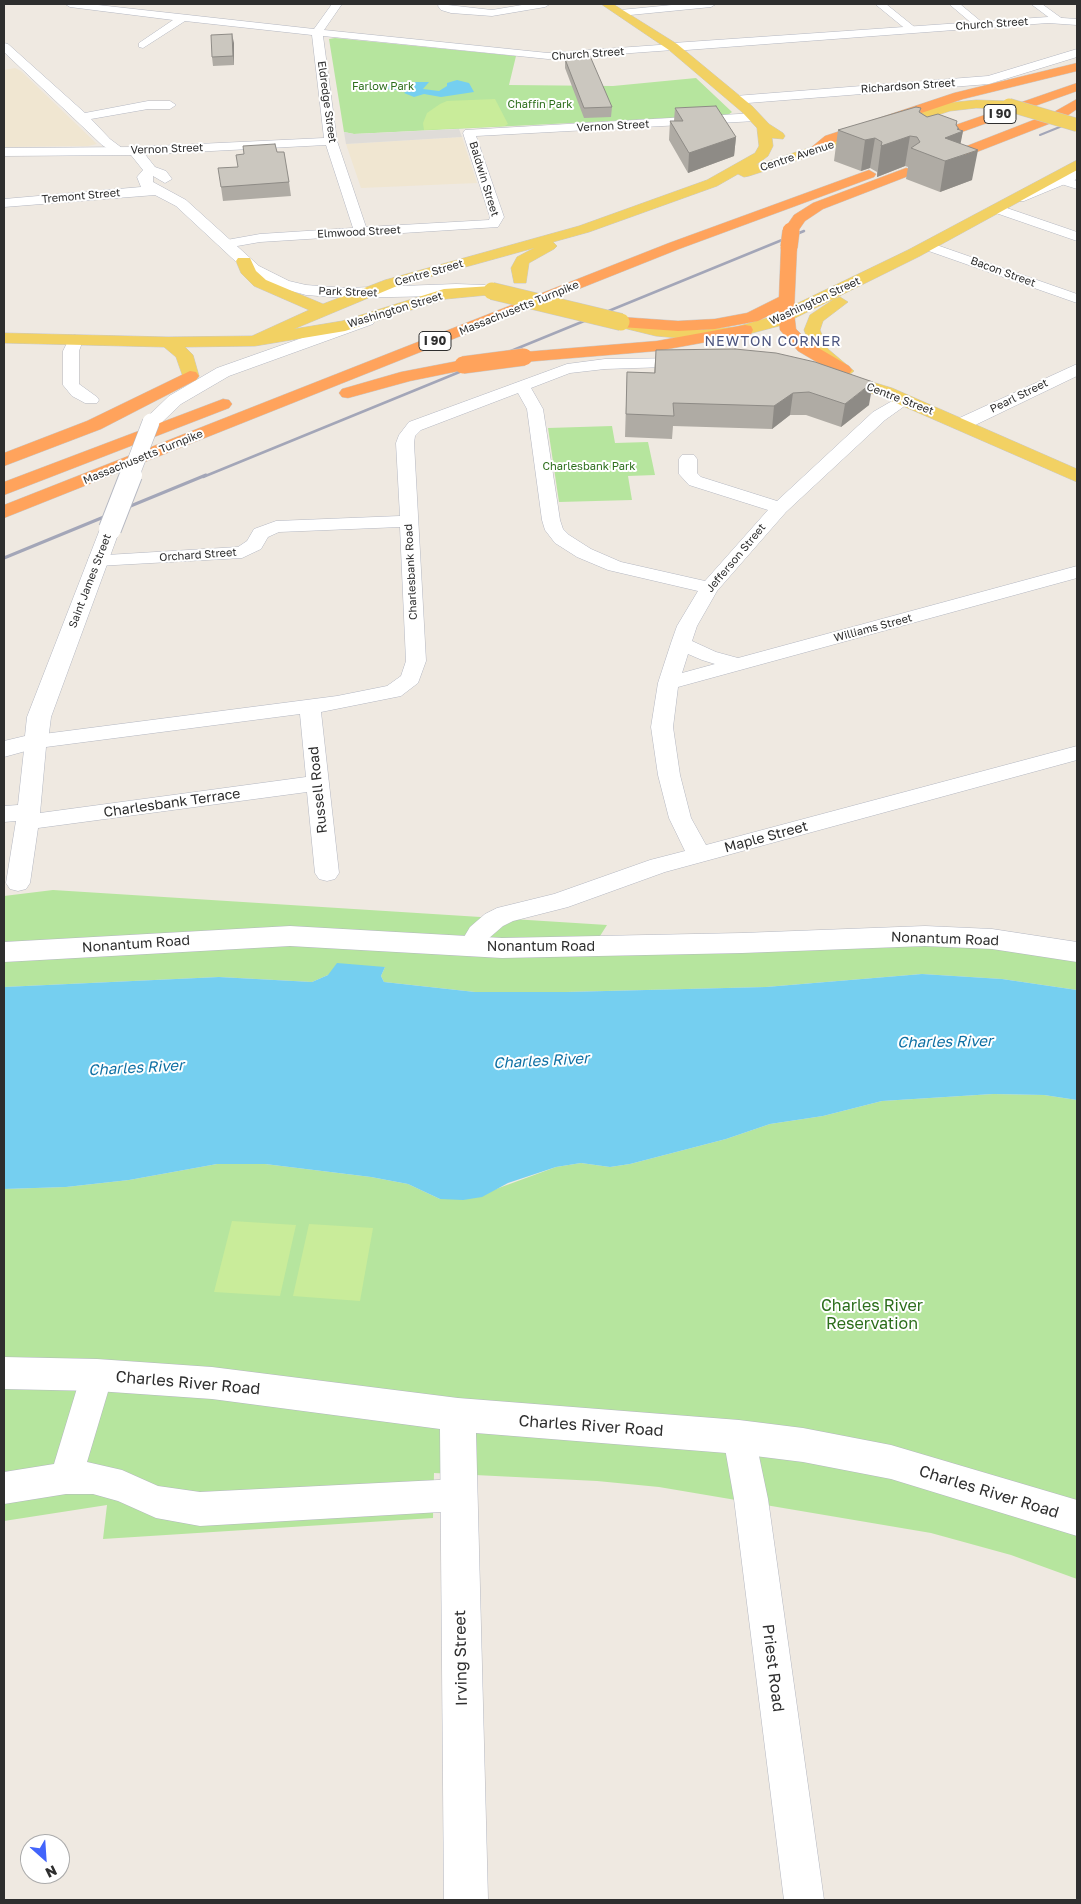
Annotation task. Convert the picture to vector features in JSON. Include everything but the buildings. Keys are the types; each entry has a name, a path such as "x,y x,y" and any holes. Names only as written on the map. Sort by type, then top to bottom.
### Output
{"highway":[{"path":"827,145 959,96 1077,67"},
{"name":"I 90","path":"923,141 1077,87"},
{"path":"959,154 1059,115 1077,102"},
{"name":"I 90","path":"943,148 1077,102"},
{"name":"Massachusetts Turnpike","path":"577,267 848,166"},
{"path":"843,370 799,343 788,330 786,308 791,230 799,218 818,206 906,172"},
{"name":"Massachusetts Turnpike","path":"4,512 683,243 869,174"},
{"name":"Massachusetts Turnpike","path":"475,306 540,281"},
{"path":"621,322 678,326 724,323 786,308"},
{"path":"58,510 344,395 400,378 463,365 560,354 699,353 745,330"},
{"path":"4,460 94,425 190,376"},
{"name":"Massachusetts Turnpike","path":"4,490 235,400"}],"main road":[{"path":"606,4 673,47 780,137 793,141 827,145"},
{"name":"Church Street","path":"673,47 979,24 1059,20 1077,22"},
{"name":"Richardson Street","path":"736,100 989,80 1077,53"},
{"name":"Centre Avenue","path":"712,183 948,107 976,104 1009,105 1077,121"},
{"name":"Centre Avenue","path":"1028,110 1077,125"},
{"name":"Centre Street","path":"558,306 531,290 520,280 520,265 529,255 608,221 712,183 761,156 766,146 760,122"},
{"name":"Vernon Street","path":"4,152 127,151"},
{"name":"Park Street","path":"127,151 150,170 144,177 146,183 189,209 244,261 265,277 306,290 364,294 456,288 492,291"},
{"path":"1019,198 1077,164"},
{"name":"Washington Street","path":"4,338 168,342 256,341 325,330 378,316 444,294 468,291 492,291 656,331 701,335 745,330 786,308 921,250 1019,198 1077,174"},
{"name":"Tremont Street","path":"4,202 159,190"},
{"name":"Centre Street","path":"256,341 322,310 410,278 608,221"},
{"name":"Washington Street","path":"884,391 843,370 825,356 816,345 812,330 814,321 921,250"},
{"path":"244,261 249,273 260,283 322,310"},
{"name":"Park Street","path":"265,277 332,284 410,278"},
{"name":"Saint James Street","path":"151,422 171,403 223,372 378,316"},
{"path":"656,331 699,353 727,350"},
{"name":"Saint James Street","path":"36,741 37,726 43,707 151,422 162,399 190,376 256,341"},
{"path":"168,342 184,355 190,376"},
{"name":"Pearl Street","path":"962,424 1077,369"},
{"name":"Centre Street","path":"812,370 884,391 1077,476"},
{"path":"4,738 26,725 43,707"},
{"name":"Charlesbank Road","path":"4,749 36,741"},
{"name":"Nonantum Road","path":"4,952 290,936 361,938 470,947 593,948 925,936 992,939 1077,952"},
{"name":"Charles River Road","path":"4,1372 96,1375 212,1383 458,1415 739,1437 803,1445 891,1462 1077,1518"},
{"name":"Irving Street","path":"458,1415 466,1900"}],"street":[{"name":"Church Street","path":"70,4 548,56 673,47"},
{"path":"317,32 337,4"},
{"path":"445,4 443,6 451,10 492,13 545,4"},
{"path":"620,13 711,4"},
{"path":"880,4 912,29"},
{"path":"954,4 979,24"},
{"path":"1036,4 1059,20"},
{"path":"144,45 181,15"},
{"name":"Eldredge Street","path":"317,32 331,141 361,232"},
{"name":"Park Street","path":"4,46 82,116 106,142 127,151"},
{"path":"4,67 23,64"},
{"path":"82,116 148,105 170,105"},
{"name":"Vernon Street","path":"469,133 760,122"},
{"name":"Baldwin Street","path":"469,133 495,222"},
{"name":"Vernon Street","path":"127,151 331,141"},
{"path":"84,151 106,142"},
{"path":"1063,180 1077,185"},
{"path":"998,209 1077,237"},
{"name":"Elmwood Street","path":"226,244 260,238 495,222"},
{"name":"Bacon Street","path":"921,250 1077,299"},
{"path":"75,340 71,351 71,385 78,393 91,400"},
{"name":"Charlesbank Road","path":"36,741 310,707 394,691 411,679 416,661 408,521 406,443 408,432 427,420 567,369 699,353"},
{"path":"520,386 534,404 551,520 554,530 562,539 584,554 615,566 709,588"},
{"name":"Jefferson Street","path":"699,855 680,818 664,752 662,727 668,683 681,643 709,588 780,508 879,416 905,400"},
{"path":"688,459 688,474 696,481 780,508"},
{"name":"Orchard Street","path":"98,560 242,552 254,545 261,533 276,527 408,521"},
{"name":"Williams Street","path":"668,683 1077,572"},
{"path":"681,643 709,656 740,664"},
{"name":"Russell Road","path":"310,707 327,874"},
{"path":"18,883 36,763 36,741"},
{"name":"Maple Street","path":"470,947 486,927 506,914 560,901 632,874 699,855 1072,762"},
{"name":"Charlesbank Terrace","path":"4,814 28,816 317,783"},
{"name":"Charles River Road","path":"66,1478 96,1375"},
{"name":"Priest Road","path":"739,1437 752,1509 804,1900"},
{"path":"4,1488 66,1478 93,1478 122,1486 156,1502 200,1509 458,1495"}],"shaded area":[{"path":"15,68 21,71 97,144 88,146 4,147 4,70"},
{"path":"459,129 462,137 346,144 344,132 354,134"},
{"path":"462,137 477,183 361,188 346,144"}],"green space":[{"name":"Farlow Park","path":"335,38 516,56 509,85 613,86 696,78 732,112 728,115 354,134 344,132 329,39"},
{"path":"495,99 508,124 505,126 424,130 423,123 427,113 440,104 447,101"},
{"name":"Charlesbank Park","path":"612,426 615,443 648,442 655,475 628,476 632,500 559,502 548,428"},
{"path":"53,890 607,925 593,947 854,938 1061,948 1077,952 1077,990 1002,979 922,974 766,987 566,992 475,992 384,982 381,976 385,967 328,975 312,982 219,977 4,987 4,896"},
{"name":"Charles River Reservation","path":"993,1094 1044,1095 1077,1100 1077,1579 1011,1555 931,1533 659,1487 597,1481 434,1473 433,1518 103,1539 107,1505 4,1521 4,1189 66,1187 129,1180 217,1164 265,1164 371,1177 408,1184 440,1199 496,1189 556,1167 581,1163 610,1167 630,1164 726,1139 770,1124 823,1116 882,1101"},
{"path":"232,1221 296,1225 280,1296 214,1292"},
{"path":"309,1224 373,1228 360,1301 293,1296"}],"water":[{"path":"457,80 469,83 474,92 441,97 424,94 414,97 404,93 407,91 405,89 390,90 386,87 393,82 429,82 423,89 439,91 447,86 447,83"},
{"name":"Charles River","path":"337,963 385,967 381,976 384,982 475,992 566,992 766,987 922,974 1002,979 1077,990 1077,1100 1044,1095 993,1094 882,1101 823,1116 770,1124 726,1139 630,1164 610,1167 581,1163 556,1167 508,1183 482,1197 463,1200 440,1199 408,1184 371,1177 265,1164 217,1164 129,1180 66,1187 4,1189 4,987 219,977 312,982 328,975"}],"railway":[{"path":"1040,135 1077,120"},
{"path":"203,477 804,231"},
{"path":"4,558 206,475"}],"district":[{"name":"NEWTON CORNER","path":"773,342"}],"park label":[{"name":"Chaffin Park","path":"540,105"}]}
